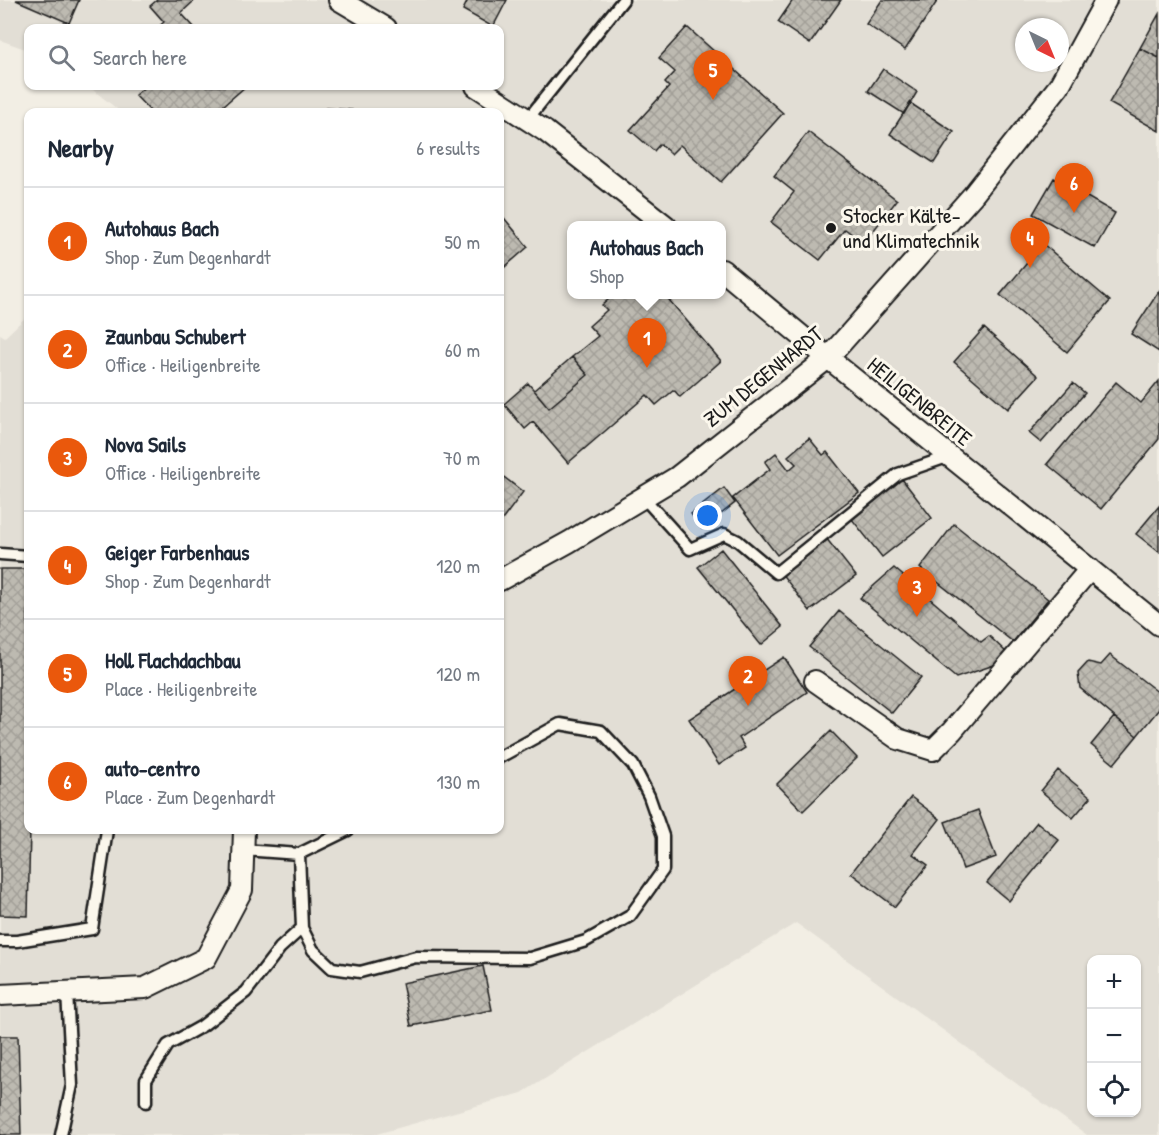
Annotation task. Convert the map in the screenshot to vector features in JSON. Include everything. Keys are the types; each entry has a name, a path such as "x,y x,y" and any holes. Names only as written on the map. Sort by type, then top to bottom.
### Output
{"street":[{"path":"339,0 379,24"},
{"name":"ZUM DEGENHARDT","path":"504,578 677,477 828,358 974,195 1059,86 1106,0"},
{"path":"482,90 545,131 661,221"},
{"name":"HEILIGENBREITE","path":"726,273 1159,625"},
{"path":"815,681 898,739 933,750 952,731 1090,569"},
{"path":"0,995 145,988 206,958 242,890 244,834"}],"lane":[{"path":"526,120 623,0"},
{"path":"643,497 690,549 724,534 738,541 776,573 898,474 950,456"},
{"path":"0,554 24,556"},
{"path":"299,854 302,928 313,950 332,968 360,972 416,957 530,958 586,941 630,916 663,870 663,836 649,796 633,765 601,731 560,724 504,755"},
{"path":"0,941 17,941 92,929 106,834"},
{"path":"243,850 299,854 340,834"},
{"path":"146,1102 146,1080 168,1045 202,1026 246,992 280,948 302,928"},
{"path":"61,1135 72,1085 67,992"}],"shaded area":[{"path":"0,0 1159,0 1159,1135 1087,1135 796,923 522,1093 373,1135 0,1135 0,334 5,337 24,319 24,834 504,834 504,108 116,108 93,90 504,90 504,24 24,24 24,49 0,40"}],"building":[{"path":"16,0 79,0 69,23"},
{"path":"157,0 195,0 181,13 191,24 162,24 164,22 150,6"},
{"path":"468,0 507,0 495,24 488,24 463,10"},
{"path":"793,0 841,0 810,44 778,22"},
{"path":"882,0 938,0 905,50 866,24"},
{"path":"1159,14 1159,58 1140,48"},
{"path":"687,27 783,113 721,182 680,145 671,154 660,144 654,151 630,130 669,87 665,83 675,72 659,58"},
{"path":"1140,48 1159,58 1159,131 1109,103"},
{"path":"883,69 917,92 904,114 868,91"},
{"path":"141,90 241,90 221,108 147,108 135,95"},
{"path":"910,103 954,132 934,163 890,134"},
{"path":"808,132 897,200 864,243 845,229 820,260 771,222 794,192 774,176"},
{"path":"1054,178 1115,213 1095,248 1033,214"},
{"path":"504,218 528,247 504,268"},
{"path":"1043,244 1110,301 1067,352 1000,295"},
{"path":"1159,291 1159,352 1131,334"},
{"path":"609,299 668,299 721,361 680,397 674,390 656,405 647,395 568,463 533,422 525,429 504,404 528,383 549,408 588,375 572,357 598,336 589,326 607,310 602,305"},
{"path":"984,328 1038,376 1008,409 954,362"},
{"path":"572,357 588,375 549,408 534,390"},
{"path":"1159,381 1159,439 1101,509 1047,464 1116,382 1141,403"},
{"path":"1073,383 1085,393 1041,443 1029,433"},
{"path":"809,438 823,455 827,452 859,493 777,555 733,498 770,469 765,462 776,453 789,470 796,464 788,456"},
{"path":"504,477 523,492 504,518"},
{"path":"902,479 932,518 882,557 851,518"},
{"path":"724,488 735,503 702,529 691,514"},
{"path":"1159,506 1159,552 1136,534"},
{"path":"954,524 1048,599 1013,642 920,568"},
{"path":"826,538 856,576 810,611 781,573"},
{"path":"721,549 783,627 761,645 698,567"},
{"path":"894,568 981,642 989,636 1007,653 997,664 956,678 860,598"},
{"path":"0,569 24,569 24,834 30,834 28,916 0,915"},
{"path":"839,611 921,677 892,713 809,647"},
{"path":"1110,655 1159,693 1159,709 1137,736 1080,688 1078,673 1088,662 1101,665"},
{"path":"784,657 807,692 739,738 745,748 719,765 689,719"},
{"path":"1114,717 1137,736 1114,764 1091,745"},
{"path":"831,731 857,758 803,811 777,784"},
{"path":"1058,770 1091,797 1073,818 1041,791"},
{"path":"911,797 940,819 913,854 928,865 895,907 851,873"},
{"path":"978,810 996,857 963,869 945,822"},
{"path":"1037,822 1059,840 1009,901 987,883"},
{"path":"483,966 492,1010 411,1026 402,983"},
{"path":"0,1036 18,1036 21,1135 0,1135"}],"place":[{"name":"Holl Flachdachbau","path":"713,100"},
{"name":"auto-centro","path":"1074,213"},
{"name":"Stocker Kälte- und Klimatechnik","path":"831,228"},
{"name":"Geiger Farbenhaus","path":"1030,268"},
{"name":"Autohaus Bach","path":"647,368"},
{"name":"Nova Sails","path":"917,617"},
{"name":"Zaunbau Schubert","path":"748,706"}]}
